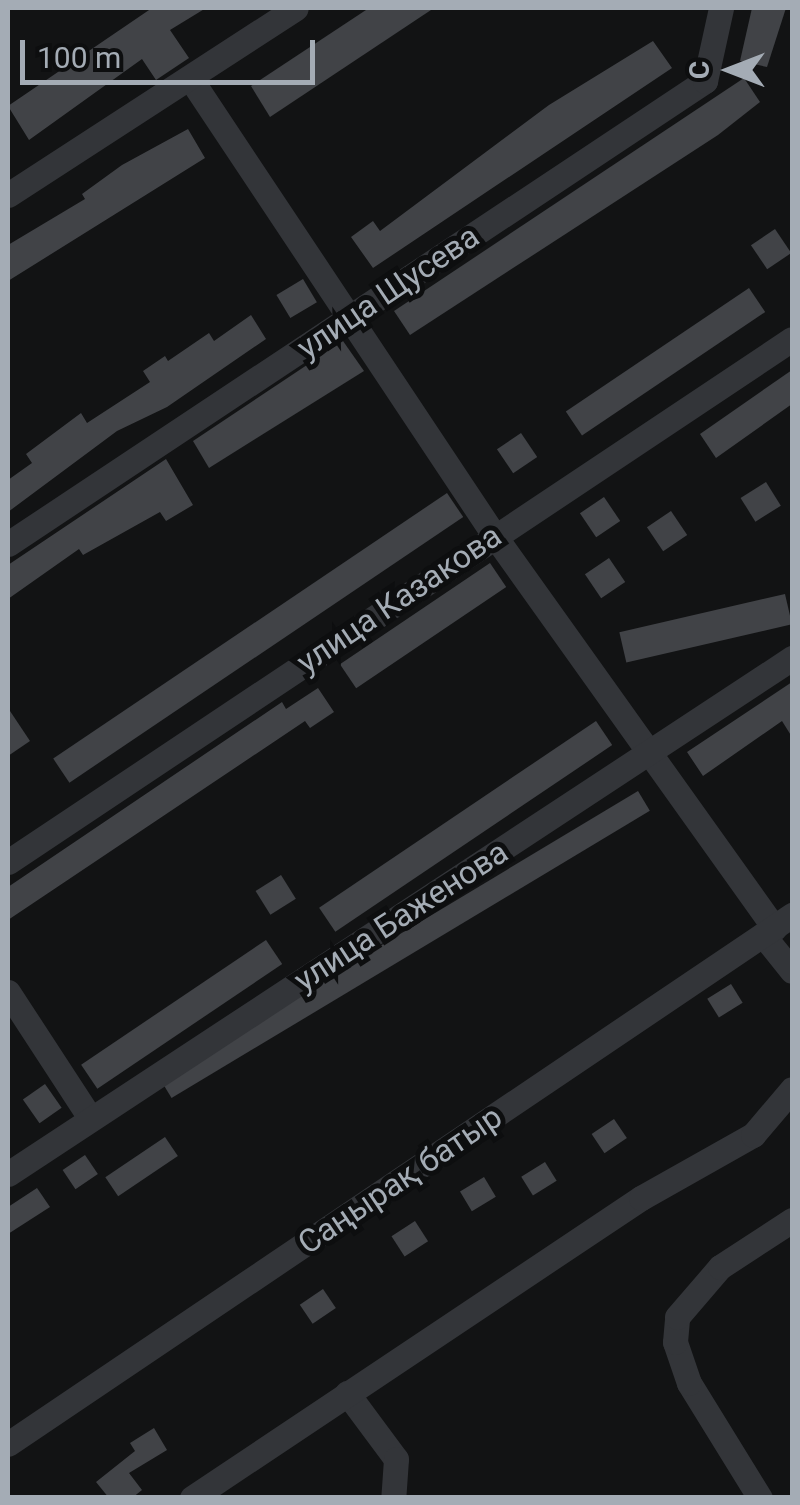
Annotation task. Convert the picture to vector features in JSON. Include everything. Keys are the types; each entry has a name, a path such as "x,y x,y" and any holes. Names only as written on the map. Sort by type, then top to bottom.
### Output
{"street":[{"path":"8,195 296,8"},
{"name":"улица Щусева","path":"8,544 705,81 721,8"},
{"path":"190,78 353,316 494,535 776,926 792,971"},
{"name":"улица Казакова","path":"8,862 792,339"},
{"name":"улица Баженова","path":"8,1174 792,658"},
{"name":"Саңырақ батыр","path":"8,1444 776,926"},
{"path":"8,992 90,1118"},
{"path":"192,1498 641,1198 753,1135 792,1089"},
{"path":"760,1498 689,1384 675,1342 676,1318 720,1267 792,1220"},
{"path":"348,1393 396,1459 393,1498"}],"building":[{"path":"152,8 206,8 170,30 189,58 156,80 142,59 29,140 8,106"},
{"path":"369,8 434,8 270,117 251,86"},
{"path":"752,8 786,8 767,67 740,61"},
{"path":"653,41 672,68 373,268 351,237 373,221 380,231 549,105"},
{"path":"744,78 760,102 718,135 410,335 394,311"},
{"path":"188,129 205,158 8,281 8,245 85,199 82,194 122,165"},
{"path":"775,229 791,253 767,269 751,245"},
{"path":"303,279 317,302 290,318 276,295"},
{"path":"749,288 765,312 582,436 566,412"},
{"path":"251,315 266,339 167,407 117,431 8,512 8,480 32,463 26,454 81,413 87,423 150,382 143,371 165,356 168,361 209,333 214,341"},
{"path":"343,341 364,371 209,468 193,441"},
{"path":"792,370 792,404 716,458 700,434"},
{"path":"521,433 537,457 513,473 497,449"},
{"path":"166,459 193,505 166,521 160,512 83,555 79,549 8,599 8,565"},
{"path":"766,482 781,506 755,522 741,498"},
{"path":"447,493 463,517 69,783 53,759"},
{"path":"604,497 620,521 596,537 580,513"},
{"path":"671,511 687,535 663,551 647,527"},
{"path":"609,558 625,582 601,598 585,574"},
{"path":"490,563 506,587 356,688 340,664"},
{"path":"785,594 792,624 626,662 619,632"},
{"path":"792,682 792,737 782,721 703,776 687,752"},
{"path":"318,688 334,712 310,728 305,721 8,920 8,887 282,702 286,709"},
{"path":"8,708 30,741 8,756"},
{"path":"596,721 612,745 335,932 319,908"},
{"path":"638,791 650,811 172,1098 160,1078"},
{"path":"281,875 296,899 270,915 256,891"},
{"path":"266,940 282,964 97,1089 81,1065"},
{"path":"731,984 743,1003 719,1017 707,999"},
{"path":"45,1084 62,1108 40,1123 23,1099"},
{"path":"614,1119 627,1138 604,1153 592,1134"},
{"path":"165,1137 178,1156 118,1196 105,1177"},
{"path":"85,1155 98,1174 75,1189 63,1170"},
{"path":"545,1162 557,1181 533,1195 521,1177"},
{"path":"484,1177 496,1197 472,1211 460,1191"},
{"path":"37,1188 50,1207 8,1234 8,1207"},
{"path":"415,1221 428,1241 405,1256 392,1236"},
{"path":"323,1289 336,1308 313,1324 300,1305"},
{"path":"154,1428 167,1450 129,1473 142,1490 132,1498 109,1498 96,1482 135,1451 130,1443"}]}
